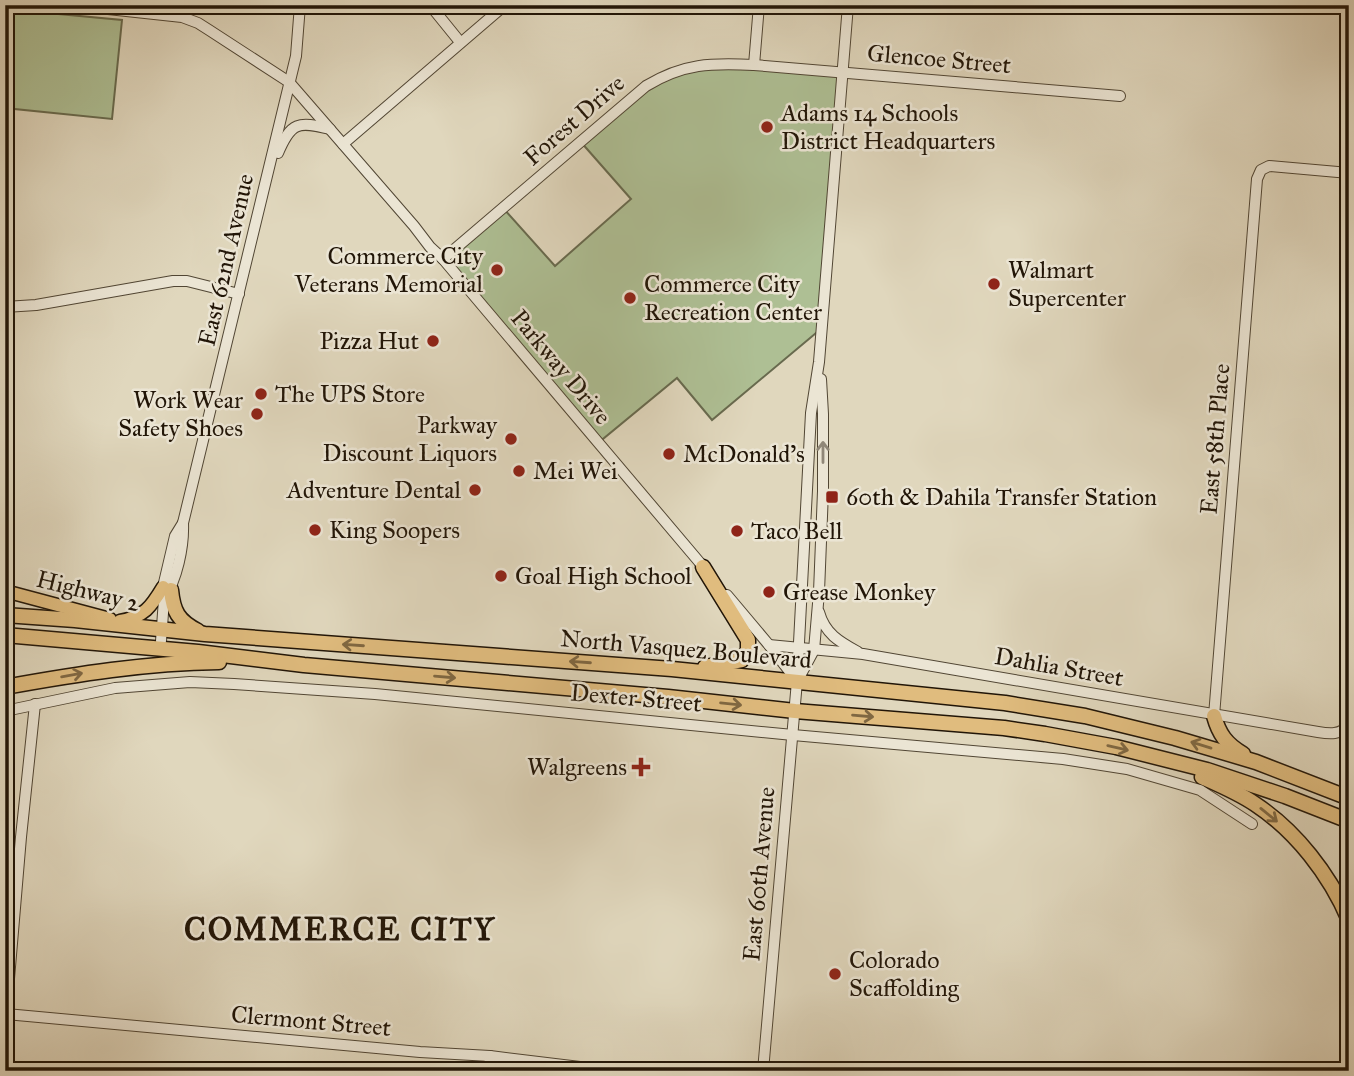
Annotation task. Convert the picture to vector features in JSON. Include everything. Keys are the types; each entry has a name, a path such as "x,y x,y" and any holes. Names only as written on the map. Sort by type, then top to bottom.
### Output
{"highway":[{"path":"672,669 738,662 748,650 748,640 743,630 703,567"},
{"path":"166,592 173,610 184,623 205,634"},
{"name":"North Vasquez Boulevard","path":"5,615 75,620 162,635 205,634 672,669 1005,703 1052,710 1163,734 1266,766 1349,799"},
{"name":"North Vasquez Boulevard","path":"5,635 198,652 304,665 668,696 795,711 1004,728 1142,754 1207,770 1349,821"},
{"path":"5,687 108,669 161,664 221,662 304,665"},
{"path":"1214,716 1225,741 1266,766"},
{"path":"1142,754 1233,791 1276,820 1308,852 1337,896 1349,920"},
{"path":"1313,783 1349,790"}],"main road":[{"name":"Highway 2","path":"5,592 120,621 162,635"},
{"path":"120,621 142,614 166,592"}],"street":[{"path":"71,5 127,8 182,17 198,23 289,82"},
{"name":"East 62nd Avenue","path":"162,635 166,592 184,541 183,523 296,56 300,5"},
{"path":"430,5 460,42"},
{"path":"343,144 505,5"},
{"path":"754,65 759,5"},
{"name":"East 60th Avenue","path":"763,1071 795,711 811,413 820,362 848,5"},
{"name":"Forest Drive","path":"443,259 646,86 668,74 701,65 754,65"},
{"name":"Glencoe Street","path":"754,65 1120,96"},
{"name":"Parkway Drive","path":"289,82 443,259 797,681"},
{"path":"267,179 286,136 293,128 306,125 330,129"},
{"name":"East 58th Place","path":"1214,716 1257,179 1264,167 1273,166 1349,173"},
{"path":"5,307 36,305 173,281 187,281 239,294"},
{"name":"East 60th Avenue","path":"797,681 814,650 818,608 823,529 820,362"},
{"path":"818,608 821,620 830,634 863,654"},
{"name":"Dahlia Street","path":"769,645 863,654 1318,733 1339,732 1349,725"},
{"name":"Dexter Street","path":"5,711 115,688 190,682 374,694 1063,759 1127,769 1200,790 1252,824"},
{"path":"6,1014 35,704"},
{"name":"Clermont Street","path":"6,1014 490,1056 613,1071"},
{"path":"489,1071 490,1056"}],"green space":[{"path":"5,9 122,20 112,119 5,108"},
{"path":"692,67 843,72 822,328 712,420 677,378 598,443 443,259 503,208 555,266 631,199 580,141 646,86"}],"place":[{"name":"Adams 14 Schools District Headquarters","path":"767,127"},
{"name":"Commerce City Veterans Memorial","path":"497,270"},
{"name":"Walmart Supercenter","path":"994,284"},
{"name":"Commerce City Recreation Center","path":"630,298"},
{"name":"Pizza Hut","path":"433,341"},
{"name":"The UPS Store","path":"261,394"},
{"name":"Work Wear Safety Shoes","path":"257,414"},
{"name":"Parkway Discount Liquors","path":"511,439"},
{"name":"McDonald's","path":"669,454"},
{"name":"Mei Wei","path":"519,471"},
{"name":"Adventure Dental","path":"475,490"},
{"name":"60th & Dahila Transfer Station","path":"832,497"},
{"name":"King Soopers","path":"315,530"},
{"name":"Taco Bell","path":"737,531"},
{"name":"Goal High School","path":"501,576"},
{"name":"Grease Monkey","path":"769,592"},
{"name":"Walgreens","path":"641,767"},
{"name":"Colorado Scaffolding","path":"835,974"}],"district":[{"name":"COMMERCE CITY","path":"340,929"}]}
